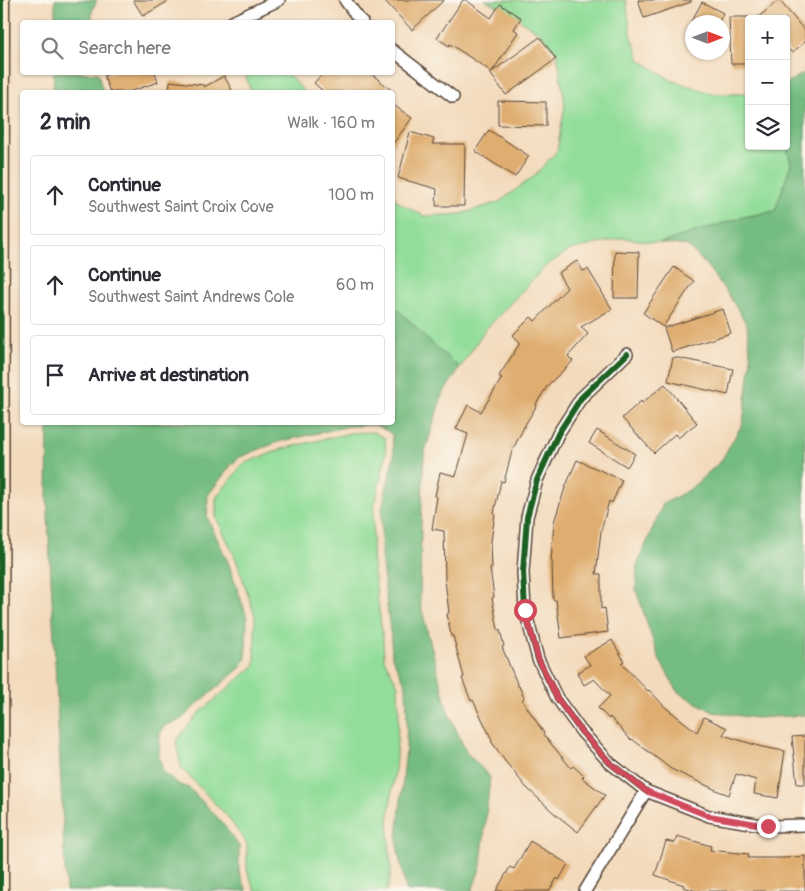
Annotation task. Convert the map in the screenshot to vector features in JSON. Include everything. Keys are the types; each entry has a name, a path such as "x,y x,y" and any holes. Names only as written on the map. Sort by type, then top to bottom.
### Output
{"main road":[{"path":"0,891 1,0"}],"street":[{"path":"236,20 278,0"},
{"path":"345,0 360,20"},
{"path":"395,52 453,96"},
{"path":"627,354 581,398 558,434 536,480 527,516 522,572 525,610 538,658 557,698 581,731 610,763 646,791 709,816 768,826 805,825"},
{"path":"585,891 646,791"}],"green space":[{"path":"55,0 97,0 92,11 92,20 55,20"},
{"path":"485,0 626,0 631,34 640,60 671,80 714,94 745,94 745,150 788,150 791,164 775,211 743,217 660,243 623,238 570,250 546,266 484,331 460,368 395,307 395,198 398,202 424,216 461,214 499,202 533,177 557,151 565,105 557,53 540,33 500,7"},
{"path":"805,73 805,715 756,718 713,712 678,692 659,659 636,590 637,565 663,504 689,490 721,461 743,423 751,361 747,325 730,297 706,265 688,246 660,243 743,217 775,211 791,164 788,150 790,150 790,81"},
{"path":"54,75 99,75 102,90 53,90"},
{"path":"246,75 289,75 303,90 250,90"},
{"path":"395,307 460,368 442,395 424,455 420,602 447,709 466,752 490,777 481,866 472,891 407,891 398,850 397,838 406,749 407,714 406,685 392,657 381,556 382,509 394,455 392,435 375,425 395,425"},
{"path":"48,425 375,425 349,426 278,442 240,457 230,466 208,495 207,517 228,562 247,617 246,658 241,667 181,720 164,726 160,734 159,756 163,772 180,785 189,788 220,820 239,846 239,872 247,891 66,891 47,495"},
{"path":"373,432 385,438 386,454 374,508 372,556 384,659 398,685 399,714 395,770 388,821 391,873 387,891 255,891 247,870 247,844 227,816 181,768 176,741 198,714 255,665 255,616 236,559 216,517 216,498 243,464 282,449 350,433"}],"building":[{"path":"133,0 170,0 143,16"},
{"path":"384,0 444,0 412,30"},
{"path":"463,0 466,0 491,18 500,4 521,18 514,29 518,32 492,72 450,44 449,46 437,38"},
{"path":"638,0 691,0 691,2 644,18"},
{"path":"779,0 805,31 805,42 792,53 790,51 790,15 761,15"},
{"path":"702,2 723,13 722,15 695,15"},
{"path":"730,17 745,17 745,64 731,64"},
{"path":"540,37 556,59 506,95 490,73"},
{"path":"156,75 158,82 134,90 109,90 104,76"},
{"path":"321,75 373,75 392,90 322,90 314,83"},
{"path":"224,76 232,90 169,90 170,81 204,85 204,87"},
{"path":"498,101 546,102 546,126 498,125"},
{"path":"395,106 412,118 395,141"},
{"path":"489,130 529,156 515,177 475,151"},
{"path":"410,132 434,139 432,144 465,144 464,206 436,206 437,189 398,178"},
{"path":"615,251 639,252 638,298 614,298"},
{"path":"577,261 583,271 588,269 612,309 581,327 588,334 568,356 573,361 548,385 512,451 504,482 501,481 494,513 491,541 492,568 490,568 494,597 492,598 498,630 500,630 504,646 502,647 524,698 522,700 543,734 571,768 573,766 584,776 582,778 605,795 578,832 526,787 491,741 473,700 471,701 462,678 464,677 453,636 451,636 447,614 449,613 445,580 444,531 432,529 437,497 435,496 440,472 456,476 468,434 456,429 468,405 481,412 502,378 499,376 520,343 513,335 531,317 535,321 567,288 558,273"},
{"path":"674,267 694,281 663,327 643,313"},
{"path":"723,309 731,333 672,352 664,328"},
{"path":"673,357 733,369 728,395 668,381"},
{"path":"665,384 697,423 678,438 675,434 654,453 622,418 641,401 642,403"},
{"path":"597,430 635,454 627,467 589,443"},
{"path":"577,460 622,480 612,503 609,501 601,531 596,574 601,574 601,609 605,608 608,632 561,638 556,600 553,600 551,561 554,522 565,488"},
{"path":"612,640 624,661 621,663 665,707 697,732 704,717 727,728 723,735 762,747 785,751 778,798 754,794 756,780 736,774 729,795 716,790 671,769 631,740 610,717 609,719 598,708 610,696 594,679 584,685 577,673 590,665 584,656"},
{"path":"805,736 805,784 797,784 792,737"},
{"path":"677,836 711,846 710,850 749,854 748,858 805,856 805,891 697,891 655,875 666,841 675,843"},
{"path":"530,841 568,864 559,880 557,878 549,891 496,891 510,867 514,869"}],"cycle path":[{"path":"0,891 1,0"},
{"path":"627,354 581,398 558,434 537,480 527,517 523,572 525,610 538,659 557,698 581,731 610,763 646,791"}],"route":[{"path":"525,610 538,658 557,698 581,731 610,763 646,791 709,816 768,826"}]}
